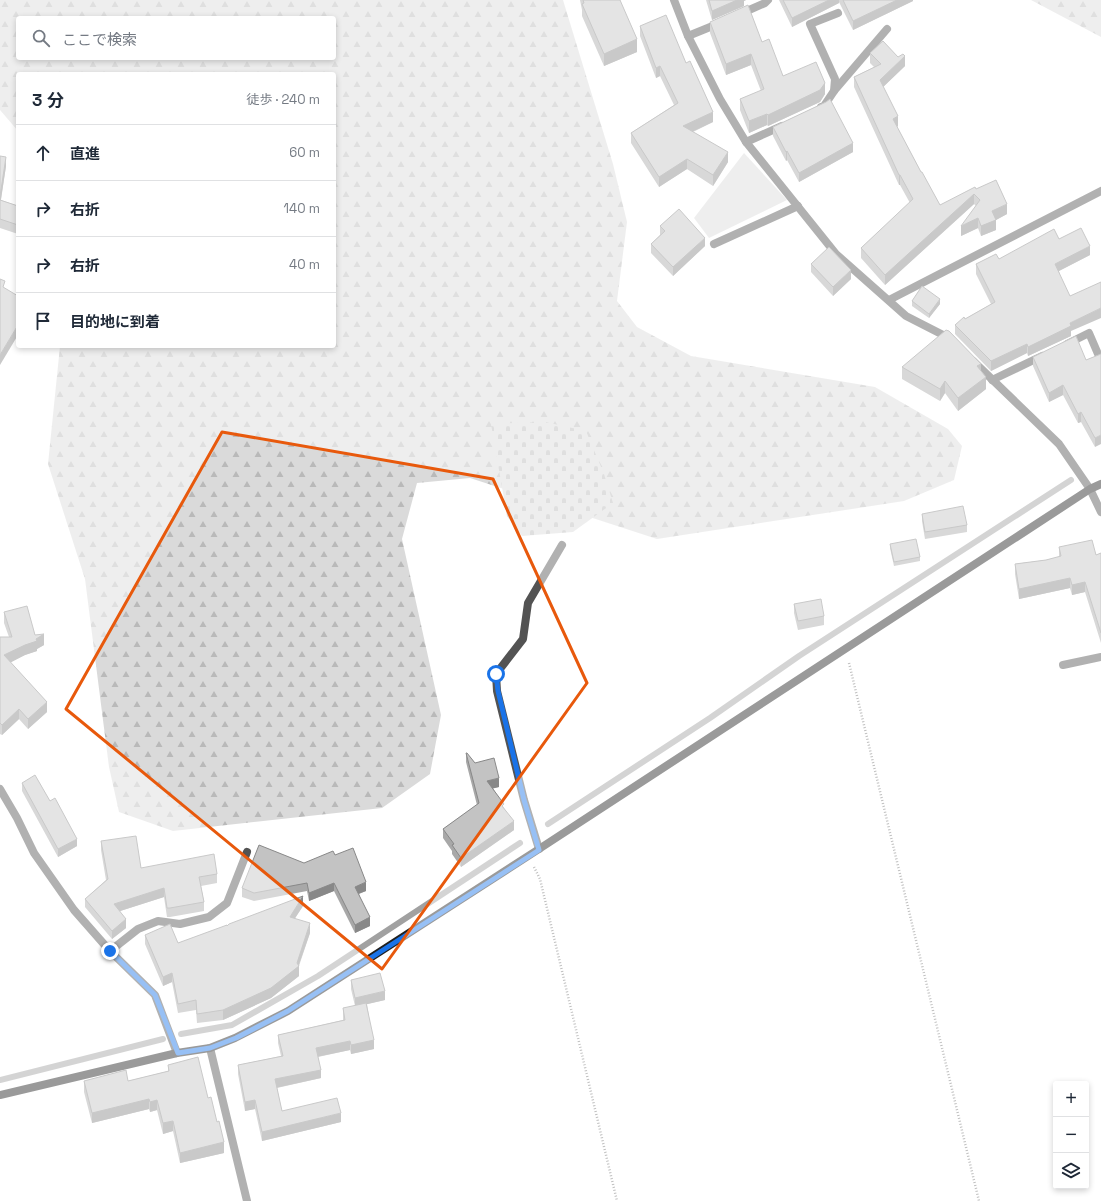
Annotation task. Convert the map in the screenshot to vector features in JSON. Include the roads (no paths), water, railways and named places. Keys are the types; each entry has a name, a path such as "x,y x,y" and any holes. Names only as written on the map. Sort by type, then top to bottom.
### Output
{"street":[{"path":"674,0 688,36 720,99 746,142 836,254 906,316 952,339 957,344"},
{"path":"688,36 765,3 768,0"},
{"path":"834,92 835,80 810,24 838,13"},
{"path":"817,110 824,106 887,29"},
{"path":"746,142 789,123"},
{"path":"889,300 1101,191"},
{"path":"714,244 798,206"},
{"path":"1061,346 1089,333 1098,354"},
{"path":"992,380 1047,353"},
{"path":"967,354 1059,444 1090,489 1101,512"},
{"path":"0,1096 178,1053 210,1048 236,1038 288,1011 539,850 1090,489 1101,484"},
{"path":"539,850 522,793 498,691 496,674 523,639 528,603 562,545"},
{"path":"1063,665 1101,657"},
{"path":"0,789 17,818 34,853 74,910 110,951 155,995 178,1053"},
{"path":"110,951 138,929 158,921 180,924 209,917 227,903 247,852"},
{"path":"210,1048 248,1201"}],"waterway":[{"path":"548,824 710,718 799,656 1071,480"},
{"path":"181,1034 232,1025 318,976 520,843"},
{"path":"0,1080 163,1039"}]}
